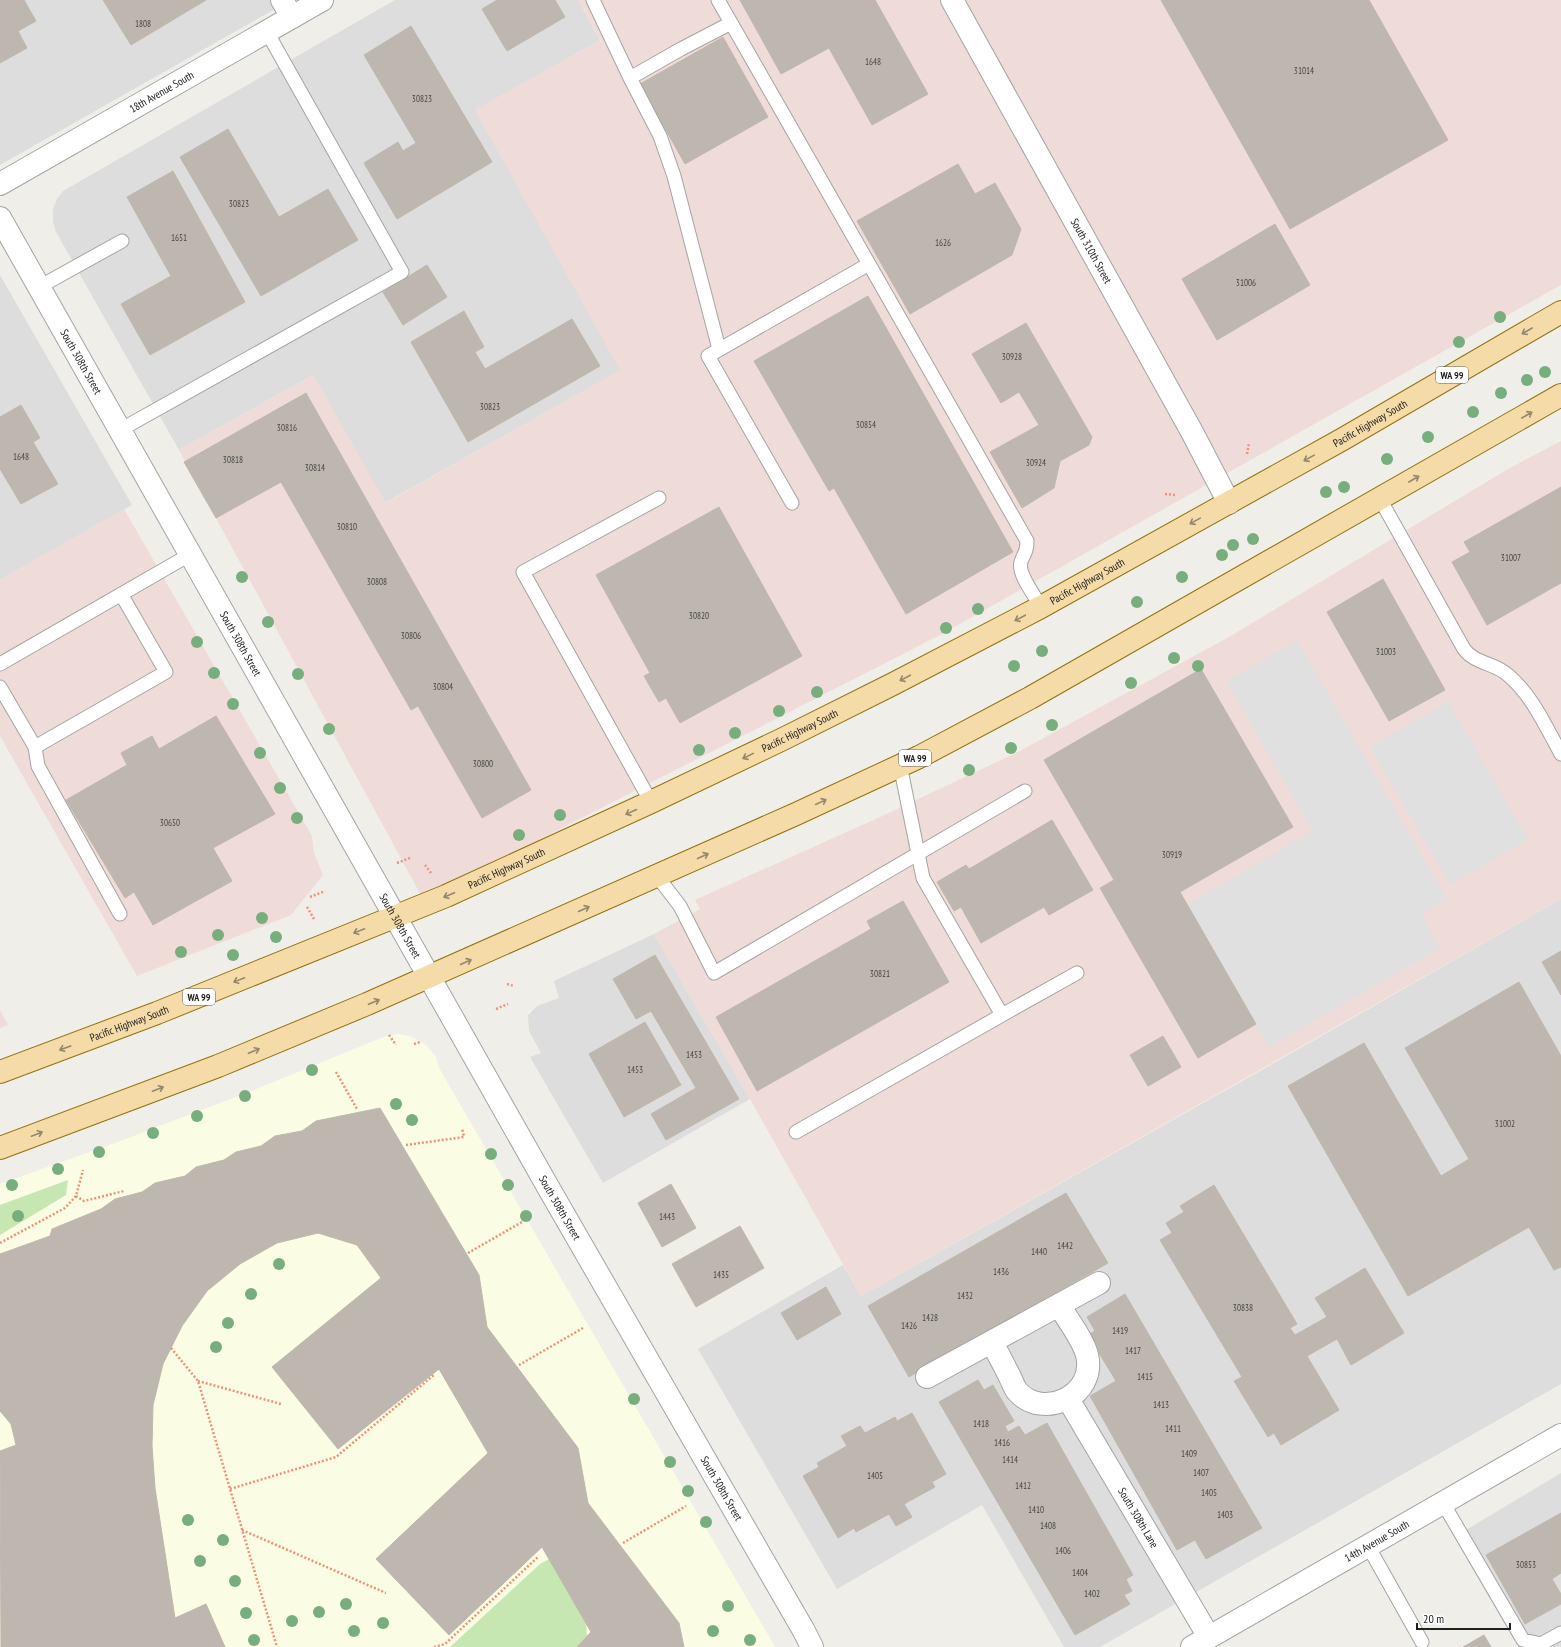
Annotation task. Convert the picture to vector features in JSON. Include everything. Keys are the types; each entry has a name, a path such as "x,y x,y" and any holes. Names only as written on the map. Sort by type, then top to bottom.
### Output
{"main road":[{"name":"Pacific Highway South","path":"0,1072 157,1013 395,917 479,882 651,802 893,684 1041,607 1343,439 1561,312"},
{"name":"WA 99","path":"0,1148 218,1066 430,978 900,765 1030,698 1561,395"}],"street":[{"name":"18th Avenue South","path":"0,184 267,32 287,9 322,0"},
{"name":"South 310th Street","path":"952,0 1192,432 1229,502"},
{"name":"South 308th Street","path":"0,218 612,1299 699,1446 811,1642"},
{"path":"928,1377 1099,1282"},
{"path":"992,1342 1017,1390 1028,1399 1041,1404 1055,1404 1068,1399 1078,1391 1085,1380 1088,1368 1087,1355 1059,1305"},
{"name":"South 308th Lane","path":"1068,1399 1201,1642"},
{"name":"14th Avenue South","path":"1201,1642 1561,1435"}],"lane":[{"path":"593,0 630,78 660,136 674,176 719,349"},
{"path":"718,0 1027,541 1027,552 1021,562 1021,571 1041,607"},
{"path":"630,78 731,23"},
{"path":"120,430 402,272 267,32"},
{"path":"39,286 122,241"},
{"path":"792,503 708,356 870,264"},
{"path":"651,802 524,572 659,498"},
{"path":"1380,499 1464,649 1472,657 1502,670 1514,680 1530,700 1561,754"},
{"path":"0,664 191,554"},
{"path":"35,748 166,672 122,594"},
{"path":"0,687 35,748 38,766 120,914"},
{"path":"900,765 923,878 1002,1015"},
{"path":"657,876 680,906 714,973 1025,791"},
{"path":"796,1132 1077,973"},
{"path":"1443,1503 1523,1640 1541,1644 1561,1633"},
{"path":"1368,1546 1422,1642"}],"path":[{"path":"1247,454 1249,443"},
{"path":"1165,494 1176,495"},
{"path":"396,863 410,858"},
{"path":"425,865 432,874"},
{"path":"310,897 325,891"},
{"path":"307,907 314,919"},
{"path":"507,984 514,986"},
{"path":"496,1009 508,1004"},
{"path":"390,1035 396,1045"},
{"path":"414,1044 420,1042"},
{"path":"336,1072 357,1108"},
{"path":"406,1145 464,1137 462,1128"},
{"path":"0,1243 65,1208 76,1196 83,1170"},
{"path":"76,1196 84,1201 124,1191"},
{"path":"468,1253 522,1222"},
{"path":"519,1365 583,1328"},
{"path":"171,1348 198,1381 277,1647"},
{"path":"230,1489 336,1457 435,1374"},
{"path":"198,1381 281,1404"},
{"path":"623,1543 686,1506"},
{"path":"242,1529 386,1593"},
{"path":"434,1647 445,1644 539,1556"}],"shaded area":[{"path":"0,0 291,0 0,165"},
{"path":"395,0 578,0 600,40 476,110 621,370 385,503 313,375 179,450 56,232 53,222 53,209 57,199 63,191"},
{"path":"578,0 1561,0 1561,285 942,634 423,899 179,450 313,375 386,503 620,370 475,110 600,40"},
{"path":"0,275 132,505 0,580"},
{"path":"1561,441 1561,899 861,1296 750,1099 654,934 700,909 695,900 878,818 1018,752 1229,637 1508,469"},
{"path":"124,509 312,836 314,853 323,875 291,915 137,976 0,736 0,580"},
{"path":"1297,640 1447,899 1421,914 1440,948 1269,1047 1187,905 1313,831 1226,681"},
{"path":"1448,701 1528,839 1450,885 1370,747"},
{"path":"1561,899 1561,1384 1100,1647 1064,1647 982,1505 837,1589 698,1349 843,1265 861,1296"},
{"path":"654,934 750,1099 603,1183 530,1057 541,1053 529,1031 528,1015 537,1006 559,998 554,981"},
{"path":"0,1010 8,1025 0,1028"},
{"path":"398,1034 410,1036 420,1041 429,1048 436,1057 439,1068 775,1647 0,1647 0,1184 123,1140 249,1092 386,1036"},
{"path":"1561,1473 1561,1647 1518,1647 1454,1537"}],"green space":[{"path":"68,1180 66,1195 0,1235 0,1205"},
{"path":"549,1559 586,1623 587,1636 577,1647 450,1647 540,1564"}],"building":[{"path":"0,0 24,0 36,21 18,31 27,48 0,63"},
{"path":"103,0 206,0 131,45"},
{"path":"497,0 555,0 565,17 507,51 482,9"},
{"path":"740,0 875,0 928,94 872,125 829,48 781,74"},
{"path":"1161,0 1369,0 1448,140 1290,229"},
{"path":"411,26 492,162 397,219 364,163 398,142 403,151 416,143 364,55"},
{"path":"723,37 768,117 685,164 640,84"},
{"path":"228,129 279,217 328,189 358,240 261,296 180,157"},
{"path":"958,164 975,194 995,183 1021,229 1012,255 910,314 857,221"},
{"path":"173,171 245,302 150,355 121,304 171,276 127,197"},
{"path":"1275,224 1310,285 1217,340 1182,279"},
{"path":"427,265 447,297 403,325 383,292"},
{"path":"868,296 1013,552 906,614 834,488 829,491 754,361"},
{"path":"464,311 484,347 475,352 485,369 572,319 600,366 468,442 411,342"},
{"path":"1026,323 1092,437 1089,445 1060,461 1054,488 1022,508 990,452 1039,425 1019,392 1001,403 972,354"},
{"path":"306,393 531,790 482,818 418,706 411,710 281,482 216,518 184,462"},
{"path":"21,405 40,438 33,442 58,484 21,504 0,469 0,417"},
{"path":"1561,487 1561,583 1487,625 1452,562 1470,552 1464,542"},
{"path":"719,507 802,656 680,723 666,698 659,702 644,676 650,673 596,575"},
{"path":"1383,579 1445,690 1389,721 1327,612"},
{"path":"1201,669 1293,827 1180,892 1256,1024 1198,1058 1100,888 1114,880 1044,760"},
{"path":"216,716 275,814 213,848 232,881 153,925 134,892 125,898 66,800 127,765 121,753 152,736 159,749"},
{"path":"1052,820 1093,890 1049,915 1044,907 981,943 961,907 954,911 937,882 966,865 969,869"},
{"path":"903,901 949,982 757,1091 716,1017 871,929 867,921"},
{"path":"1561,951 1561,995 1542,962"},
{"path":"655,955 739,1099 666,1140 651,1114 696,1088 651,1011 636,1019 613,979"},
{"path":"1519,982 1561,1056 1561,1267 1554,1270 1529,1227 1408,1296 1288,1086 1364,1043 1441,1176 1469,1159 1405,1048"},
{"path":"645,1022 681,1085 624,1117 589,1054"},
{"path":"1163,1036 1181,1067 1148,1086 1130,1055"},
{"path":"380,1108 479,1275 487,1327 578,1448 588,1503 679,1623 684,1647 577,1647 591,1632 542,1547 449,1635 376,1559 488,1453 439,1369 338,1449 272,1367 381,1278 357,1245 318,1233 277,1243 240,1264 207,1291 182,1326 163,1364 153,1405 152,1446 155,1488 175,1618 206,1604 225,1647 1,1647 0,1451 16,1445 11,1424 0,1411 0,1254 50,1236 52,1229 101,1209 115,1199 142,1192 155,1183 185,1176 196,1167 224,1160 236,1152 261,1146 275,1136 302,1131 316,1121"},
{"path":"671,1184 696,1228 662,1247 638,1203"},
{"path":"1214,1185 1297,1324 1290,1328 1295,1335 1327,1317 1315,1298 1365,1268 1404,1333 1351,1365 1337,1339 1307,1356 1339,1410 1281,1445 1274,1433 1268,1437 1234,1381 1242,1377 1160,1240 1172,1233 1166,1223 1184,1212 1180,1206"},
{"path":"1066,1193 1108,1263 909,1377 868,1306"},
{"path":"740,1226 764,1268 696,1307 672,1264"},
{"path":"826,1287 841,1314 797,1340 781,1313"},
{"path":"1125,1294 1262,1528 1206,1559 1195,1540 1177,1550 1090,1396 1116,1381 1088,1335 1095,1331 1087,1317"},
{"path":"978,1380 984,1390 993,1385 1014,1421 1005,1426 1008,1432 1019,1426 1025,1435 1047,1423 1133,1575 1126,1579 1132,1591 1124,1595 1130,1604 1075,1635 939,1402"},
{"path":"912,1413 946,1474 932,1482 935,1487 904,1504 912,1517 896,1526 889,1514 856,1532 854,1528 838,1538 803,1476 819,1467 817,1463 847,1446 841,1436 860,1426 865,1433 895,1417 897,1421"},
{"path":"1561,1513 1561,1573 1552,1579 1561,1594 1561,1604 1525,1624 1486,1555"},
{"path":"1484,1635 1491,1647 1463,1647"}]}
